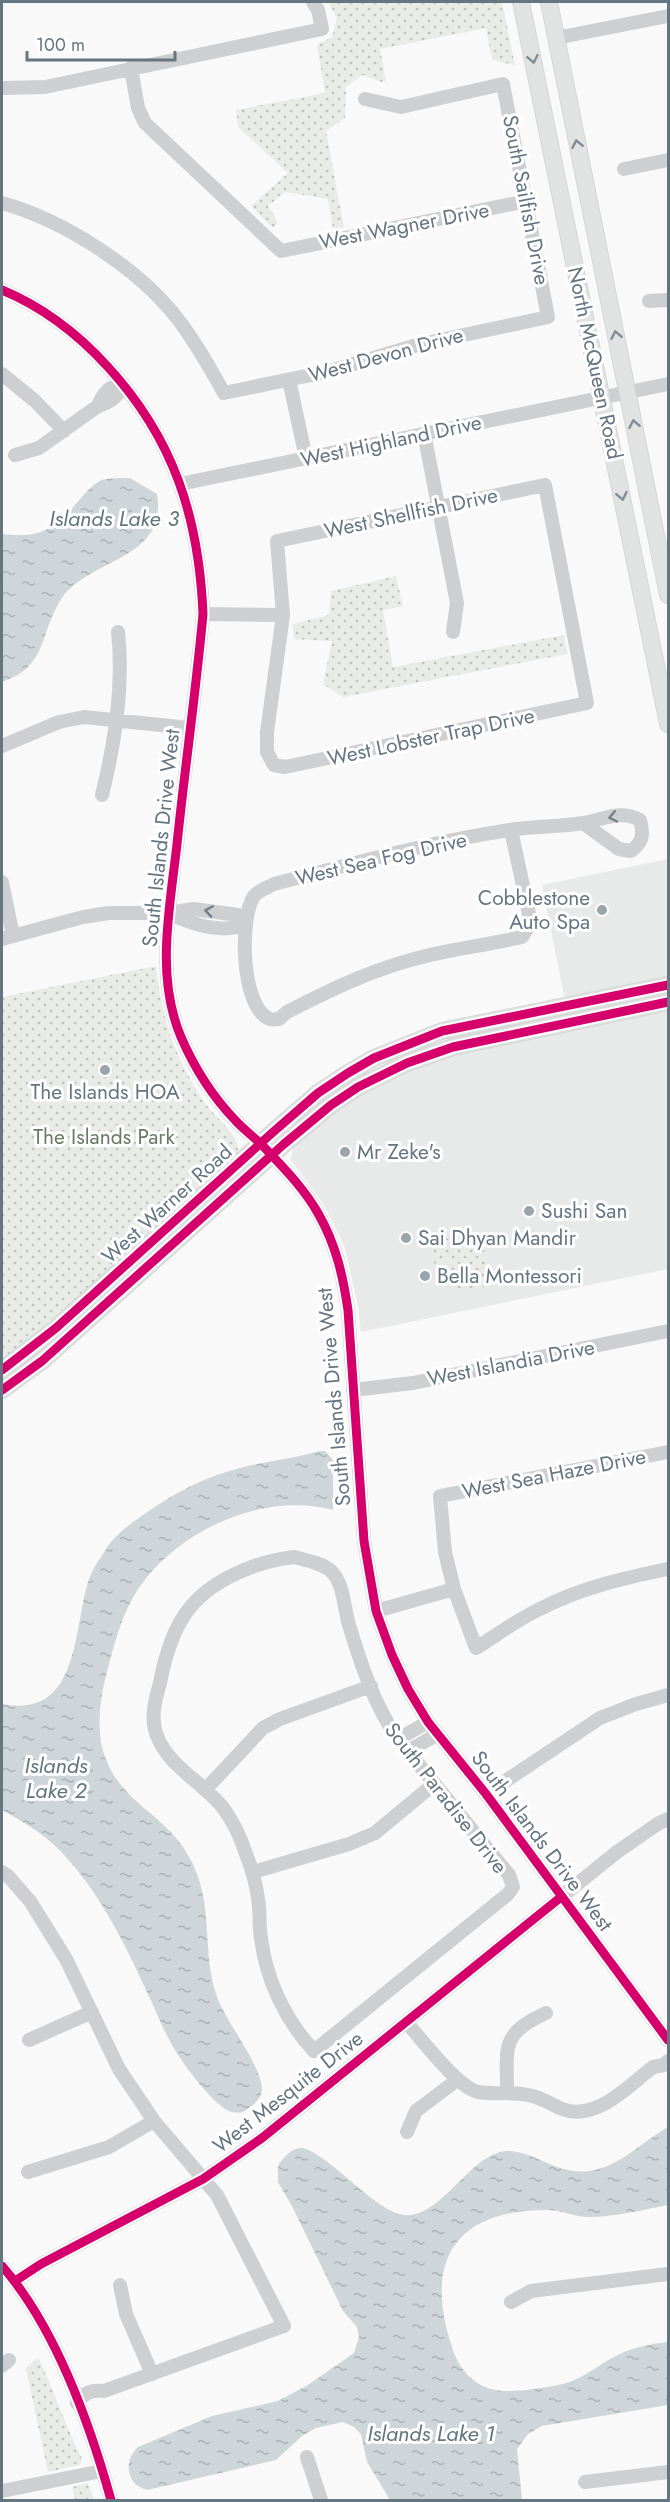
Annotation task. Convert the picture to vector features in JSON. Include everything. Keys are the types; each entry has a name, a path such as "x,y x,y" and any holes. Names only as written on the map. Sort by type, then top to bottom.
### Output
{"main road":[{"name":"North McQueen Road","path":"521,2 602,398 665,686 669,724"},
{"name":"North McQueen Road","path":"549,2 669,595"},
{"name":"West Warner Road","path":"2,1390 42,1361 266,1150 318,1093 348,1073 412,1041 457,1028 669,985"},
{"name":"West Warner Road","path":"2,1370 56,1328 266,1150 358,1087 407,1063 461,1046 669,1002"},
{"path":"457,1028 461,1046"}],"street":[{"path":"2,88 45,87 322,29 314,2"},
{"path":"556,38 669,16"},
{"name":"West Wagner Drive","path":"131,68 138,108 145,123 281,251 527,201"},
{"name":"South Sailfish Drive","path":"365,99 400,107 503,84 548,317"},
{"path":"624,169 669,160"},
{"name":"West Devon Drive","path":"2,203 17,207 66,229 140,280 177,317 224,393 330,371 417,345 548,317"},
{"name":"South Islands Drive West","path":"2,290 24,299 61,323 93,350 142,408 164,445 180,484 192,527 201,573 203,614 168,913 166,967 170,1001 180,1035 210,1091 266,1150 318,1212 332,1240 343,1278 348,1310 364,1541 376,1611 392,1656 428,1722 486,1794 669,2040"},
{"path":"649,301 669,300"},
{"path":"2,374 35,401 64,431"},
{"path":"289,380 306,459"},
{"path":"15,455 39,448 98,406 109,403 119,395 123,384"},
{"name":"West Highland Drive","path":"180,484 669,384"},
{"path":"424,433 457,603 453,632"},
{"name":"West Shellfish Drive","path":"283,615 277,541 545,485 587,703"},
{"path":"203,614 283,615"},
{"name":"West Lobster Trap Drive","path":"283,615 267,732 267,752 274,765 285,768 587,703"},
{"path":"102,795 109,767 122,664 118,632"},
{"path":"2,746 59,722 84,717 189,728"},
{"name":"West Sea Fog Drive","path":"245,925 254,897 261,890 274,885 389,855 511,830 583,823"},
{"path":"2,882 7,937 100,915 168,913 190,923 233,929 245,925 245,958 250,988 257,1005 269,1018 279,1019 287,1012 347,981 382,968 420,957 522,937 531,923 511,830"},
{"name":"West Islandia Drive","path":"353,1390 413,1383 669,1331"},
{"name":"West Sea Haze Drive","path":"454,1589 445,1552 440,1496 669,1452"},
{"name":"South Paradise Drive","path":"205,1790 166,1753 156,1735 153,1713 162,1672 182,1617 201,1596 237,1572 273,1560 294,1557 314,1562 333,1572 341,1589 349,1623 382,1717 510,1875 513,1887 508,1894 314,2051 297,2033 278,1997 265,1963 253,1872"},
{"path":"376,1611 454,1589 476,1648 538,1609 579,1592 625,1578 669,1569"},
{"path":"371,1686 280,1719 263,1728 205,1790 224,1809 239,1835 253,1872 350,1844 375,1833 434,1784"},
{"path":"486,1794 600,1718 636,1704 669,1695"},
{"path":"398,1739 428,1722"},
{"path":"408,1751 438,1734"},
{"name":"West Mesquite Drive","path":"15,2281 40,2264 203,2180 279,2125 617,1852 659,1823 669,1819"},
{"path":"2,1872 30,1901 66,1959 119,2069 154,2121 217,2195 284,2326 105,2391 85,2393 77,2403"},
{"path":"29,2040 92,2012"},
{"path":"507,2093 507,2053 511,2038 523,2024 546,2013"},
{"path":"406,2022 457,2080 474,2091 490,2094 526,2094 578,2113 593,2110 608,2101 653,2067 658,2058 669,2051"},
{"path":"653,2067 664,2065 669,2061"},
{"path":"406,2132 416,2110 457,2080"},
{"path":"28,2172 109,2147 154,2121"},
{"path":"2,2266 15,2281 57,2350 111,2500"},
{"path":"511,2302 531,2291 669,2274"},
{"path":"120,2285 126,2314 152,2374"},
{"path":"307,2457 318,2499"},
{"path":"2,2492 102,2471"},
{"path":"585,2482 669,2472"}],"shaded area":[{"path":"668,859 668,979 565,1000 542,885"},
{"path":"668,1010 668,1269 361,1332 358,1306 344,1245 324,1205 291,1160 293,1146 306,1132 375,1084 442,1057"}],"green space":[{"path":"328,2 502,2 515,65 492,60 486,28 380,49 386,81 382,82 362,75 346,87 345,118 326,131 344,228 333,229 328,199 285,192 268,206 278,222 273,228 251,206 288,173 238,127 236,110 325,93 317,45 332,37 337,18"},
{"path":"396,576 403,606 383,610 393,667 564,635 567,654 343,697 323,684 332,641 294,639 293,624 329,615 331,591"},
{"name":"The Islands Park","path":"156,966 166,1023 179,1057 197,1091 233,1136 239,1149 238,1156 29,1342 2,1362 2,997"},
{"path":"454,1237 456,1245 483,1239 491,1277 485,1286 456,1292 450,1261 432,1264 428,1242"},
{"path":"38,2357 82,2459 80,2465 48,2472 26,2369"},
{"path":"88,2483 94,2500 75,2500 72,2487"}],"water":[{"name":"Islands Lake 3","path":"130,478 157,494 157,516 150,533 138,546 72,587 53,614 35,659 17,676 2,682 2,534 39,533 56,524 99,481"},
{"name":"Islands Lake 2","path":"325,1451 333,1460 333,1510 308,1506 281,1506 255,1510 229,1518 204,1530 161,1562 137,1590 122,1621 106,1673 101,1703 101,1742 107,1762 116,1779 178,1840 197,1874 205,1910 213,1983 219,2002 256,2069 262,2089 254,2104 243,2112 234,2113 225,2109 209,2095 179,2057 118,1933 84,1879 66,1856 48,1839 2,1810 2,1704 27,1705 46,1698 59,1685 74,1647 90,1577 108,1546 141,1516 184,1489 215,1476 261,1463"},
{"name":"Islands Lake 1","path":"668,2127 668,2205 602,2216 586,2217 547,2210 516,2212 490,2219 470,2230 455,2245 446,2264 442,2287 444,2314 454,2353 464,2370 477,2383 495,2390 511,2391 566,2383 584,2376 628,2350 668,2342 668,2405 542,2426 528,2434 517,2449 522,2500 390,2500 367,2462 361,2434 354,2427 343,2422 316,2428 302,2436 276,2460 147,2490 131,2478 130,2459 138,2447 212,2416 278,2401 308,2385 354,2353 359,2337 357,2327 343,2311 278,2182 278,2166 291,2151 302,2148 311,2151 328,2162 372,2199 404,2215 416,2214 429,2208 474,2167 497,2153 519,2152 563,2169 589,2171 600,2169 621,2159"}],"cycle path":[{"path":"2,290 46,313 85,343 131,394 166,451 189,513 196,545 203,614 168,917 166,966 168,990 181,1037 204,1081 227,1111 300,1187 319,1215 334,1249 348,1310 364,1541 376,1611 392,1655 408,1689 428,1722 486,1794 668,2040"},
{"path":"2,1370 56,1328 318,1093 348,1073 374,1058 442,1031 668,985"},
{"path":"2,1390 42,1361 284,1144 331,1105 358,1087 407,1063 453,1047 668,1002"},
{"path":"15,2281 41,2264 203,2179 262,2138 561,1897"},
{"path":"2,2266 39,2318 54,2346 81,2408 111,2500"}],"place":[{"name":"Cobblestone Auto Spa","path":"602,910"},
{"name":"The Islands HOA","path":"105,1070"},
{"name":"Mr Zeke's","path":"345,1152"},
{"name":"Sushi San","path":"529,1211"},
{"name":"Sai Dhyan Mandir","path":"406,1238"},
{"name":"Bella Montessori","path":"425,1276"}]}
